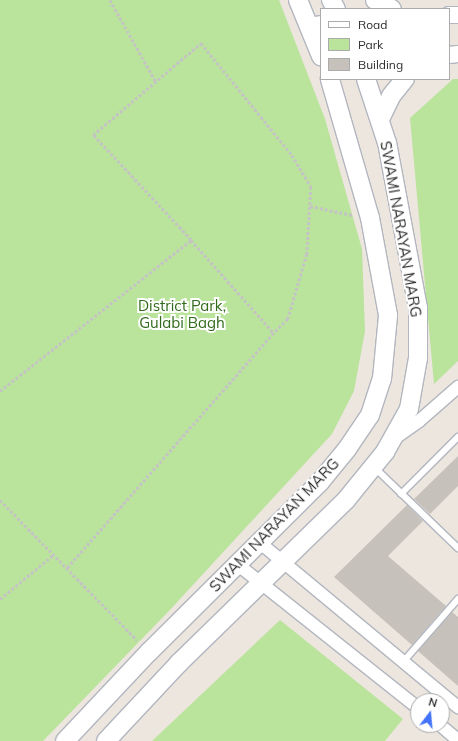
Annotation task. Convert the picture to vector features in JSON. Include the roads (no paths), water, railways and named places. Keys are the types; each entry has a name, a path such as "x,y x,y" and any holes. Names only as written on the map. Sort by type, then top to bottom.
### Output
{"main road":[{"path":"298,0 316,25 320,50"},
{"path":"375,0 390,8"},
{"name":"SWAMI NARAYAN MARG","path":"65,741 149,652 320,482 347,449 370,416 382,379 388,315 370,218 330,80"},
{"name":"SWAMI NARAYAN MARG","path":"106,741 179,663 346,500 373,467 391,441 409,409 418,358 418,308 387,143 366,80"},
{"path":"380,119 392,96 404,80"}],"street":[{"path":"391,441 419,421 458,387"},
{"path":"260,542 458,707"},
{"path":"237,564 260,584 410,702"},
{"path":"450,733 458,740"}],"lane":[{"path":"401,494 458,437"},
{"path":"373,467 458,548"},
{"path":"404,662 458,599"}],"park label":[{"name":"District Park, Gulabi Bagh","path":"182,314"}]}
